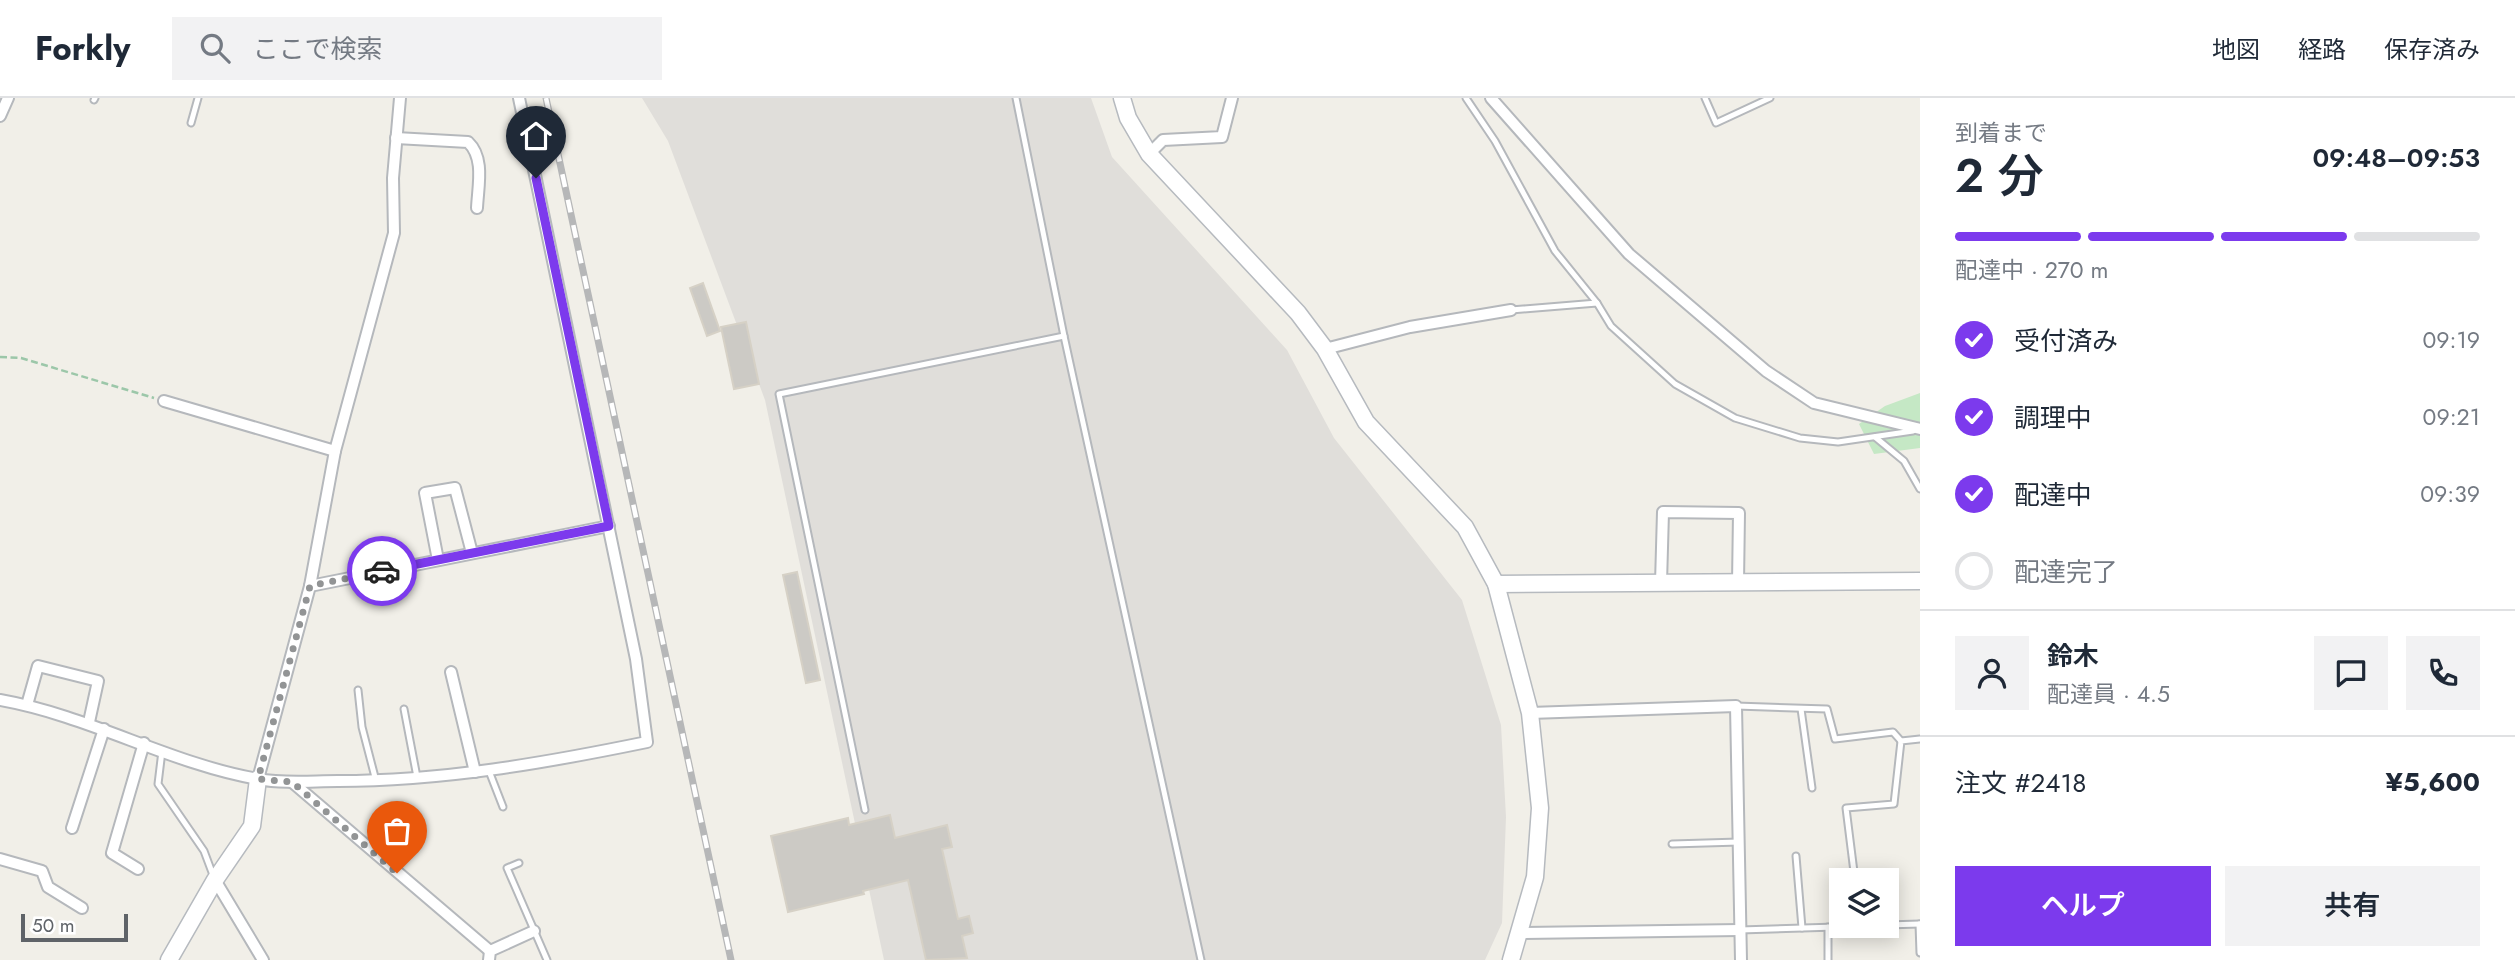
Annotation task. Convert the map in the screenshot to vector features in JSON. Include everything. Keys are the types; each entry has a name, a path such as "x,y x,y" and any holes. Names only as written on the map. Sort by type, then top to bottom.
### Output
{"street":[{"path":"0,117 8,98"},
{"path":"169,960 215,880 252,826 258,779 310,586 335,451 394,233 396,138 400,98"},
{"path":"0,699 89,722 162,751 258,779 292,782 376,781 489,771 648,742 636,659 519,98"},
{"path":"1122,98 1128,118 1149,154 1298,313 1325,349 1366,422 1465,527 1496,584 1530,713 1540,808 1535,877 1511,960"},
{"path":"1149,154 1163,140 1222,136 1232,98"},
{"path":"1491,98 1629,254 1766,371 1814,403 1920,430"},
{"path":"396,138 468,142 475,149 479,160 477,208"},
{"path":"1325,349 1410,327 1511,310"},
{"path":"164,401 335,451"},
{"path":"438,560 425,494 455,488 471,553"},
{"path":"1661,583 1664,512 1739,513 1738,583"},
{"path":"310,586 609,526"},
{"path":"1496,584 1920,581"},
{"path":"27,705 38,666 98,681 89,722"},
{"path":"451,672 475,772"},
{"path":"1530,713 1736,706 1741,960"},
{"path":"72,828 104,729"},
{"path":"138,869 113,853 144,743"},
{"path":"292,782 490,956 534,931"},
{"path":"0,859 42,871 48,887 82,908"},
{"path":"215,880 263,960"},
{"path":"1520,933 1740,930"}],"lane":[{"path":"191,123 198,98"},
{"path":"1016,98 1064,336 1201,960"},
{"path":"1466,98 1494,141 1556,251 1597,303 1611,326 1675,384 1735,418 1800,438 1838,442 1920,430"},
{"path":"1705,98 1716,123 1770,98"},
{"path":"1511,310 1597,303"},
{"path":"865,810 779,394 1064,336"},
{"path":"1875,437 1904,461 1920,489"},
{"path":"358,690 362,727 376,781"},
{"path":"1736,706 1827,709 1835,739 1893,732 1901,741 1894,804 1846,808 1854,868"},
{"path":"404,709 417,777"},
{"path":"1801,709 1812,788"},
{"path":"1901,741 1920,739"},
{"path":"162,751 158,784 204,851 215,880"},
{"path":"489,771 503,807"},
{"path":"1672,844 1740,842"},
{"path":"1796,856 1802,928"},
{"path":"519,863 507,868 547,960"},
{"path":"1899,925 1919,924 1920,953"},
{"path":"1740,930 1828,927 1828,960"}],"path":[{"path":"0,357 20,358 164,401"}],"shaded area":[{"path":"642,98 1091,98 1112,157 1287,350 1334,438 1462,600 1501,725 1506,817 1502,923 1485,960 884,960 765,400 668,141"}],"green space":[{"path":"1920,393 1920,448 1874,454 1859,424 1885,406"}],"building":[{"path":"703,283 720,331 707,336 690,288"},
{"path":"746,322 759,384 734,389 721,327"},
{"path":"797,572 820,680 806,683 783,575"},
{"path":"890,815 895,838 947,825 952,847 942,849 958,919 969,916 973,933 962,936 967,958 926,960 908,880 863,891 864,894 788,912 771,836 848,818 849,825"}],"railway":[{"path":"546,98 731,960"}],"way so far":[{"path":"382,571 310,586 258,779 292,782 397,873"}],"route":[{"path":"382,571 609,526 536,178"}]}
